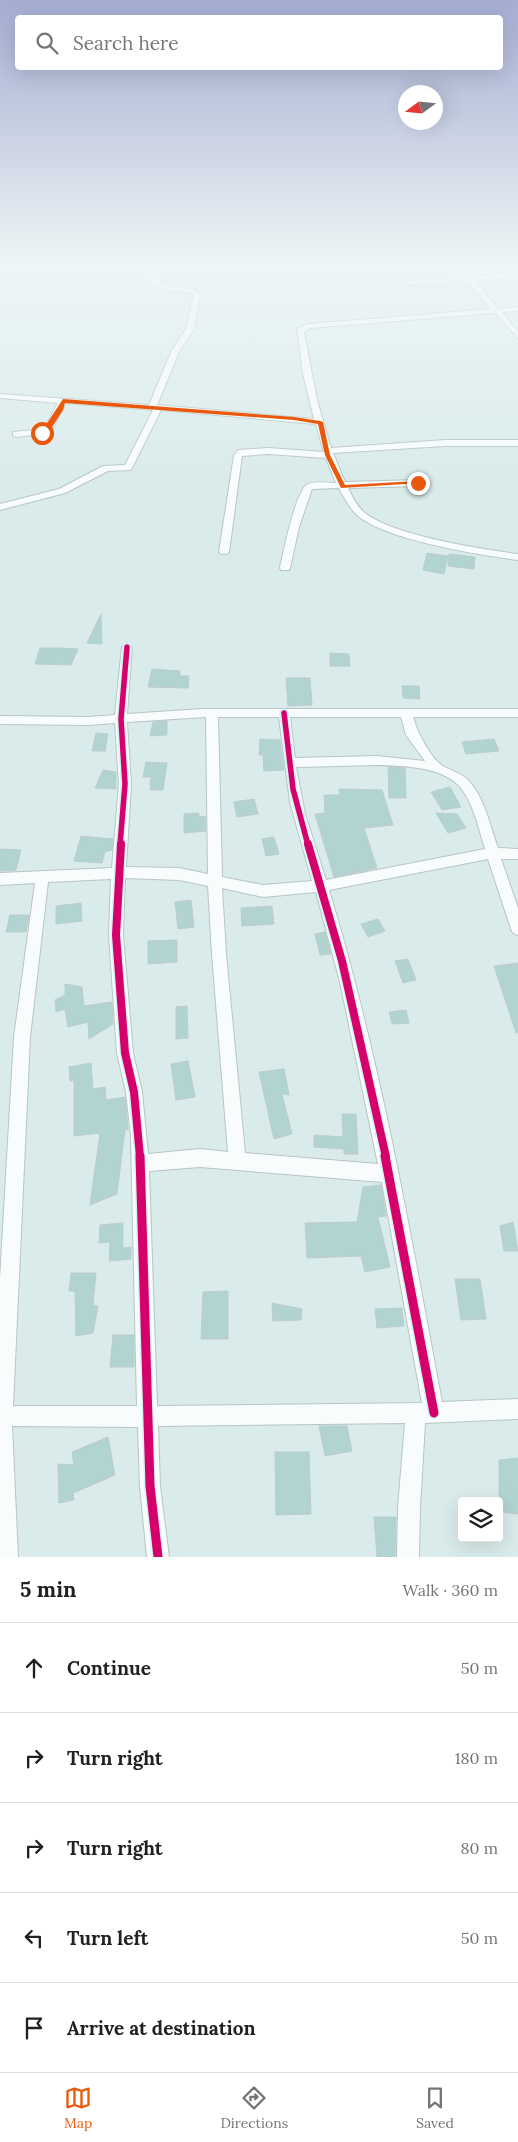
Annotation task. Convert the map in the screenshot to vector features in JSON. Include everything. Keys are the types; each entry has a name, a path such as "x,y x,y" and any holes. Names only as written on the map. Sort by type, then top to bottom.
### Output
{"street":[{"path":"0,507 62,491 106,468 128,468 155,408 176,350 186,335"},
{"path":"300,335 327,453 343,487 360,513 383,526 412,535 518,557"},
{"path":"0,396 244,414 320,422"},
{"path":"16,434 47,431 60,410 63,401"},
{"path":"224,552 238,455 241,452 268,450 327,453 445,443 518,443"},
{"path":"285,568 294,526 307,488 315,484 343,487 418,483"},
{"path":"127,646 121,719 125,784 116,912 125,1053 134,1092 140,1163 150,1486 158,1557"},
{"path":"406,712 412,735 438,769"},
{"path":"212,713 215,881 219,954 237,1160"},
{"path":"0,720 89,721 212,713 518,713"},
{"path":"284,713 290,763 300,815 340,950 390,1174 425,1413 409,1507 408,1557"},
{"path":"290,763 394,760 419,763 438,769 460,780 472,796 494,853 518,929"},
{"path":"0,879 119,873 179,874 263,891 322,886 494,853 518,854"},
{"path":"7,1557 1,1416 22,1037 42,878"},
{"path":"140,1163 200,1158 390,1174"},
{"path":"1,1416 148,1418 425,1413 518,1409"}],"building":[{"path":"427,553 448,556 444,574 423,570"},
{"path":"449,554 475,557 474,569 448,566"},
{"path":"101,614 102,644 87,643"},
{"path":"40,648 78,649 71,665 35,664"},
{"path":"330,653 349,654 350,666 330,666"},
{"path":"152,669 180,671 180,676 189,676 188,688 148,687"},
{"path":"286,678 310,678 312,705 288,706"},
{"path":"402,686 419,686 420,699 403,698"},
{"path":"167,721 167,735 150,736 153,722"},
{"path":"96,733 108,734 105,751 92,751"},
{"path":"260,739 280,740 284,770 264,771 263,755 259,755"},
{"path":"494,739 499,751 466,754 462,742"},
{"path":"146,762 167,763 163,790 150,790 151,777 143,777"},
{"path":"388,767 405,768 406,798 389,798"},
{"path":"103,770 116,772 116,789 95,788"},
{"path":"450,787 461,807 442,810 431,792"},
{"path":"339,789 382,790 393,825 364,828 377,868 334,877 315,814 325,813 324,795 340,795"},
{"path":"254,799 258,814 237,817 234,802"},
{"path":"199,813 199,817 205,816 206,831 184,833 184,814"},
{"path":"436,813 457,814 466,828 448,833"},
{"path":"81,836 113,839 112,850 105,852 102,863 74,861"},
{"path":"274,837 279,854 266,856 262,839"},
{"path":"0,849 21,850 16,870 0,871"},
{"path":"191,900 194,927 178,929 175,902"},
{"path":"81,903 82,921 56,924 56,906"},
{"path":"272,906 274,924 242,926 241,908"},
{"path":"10,915 29,915 26,932 6,932"},
{"path":"378,919 385,931 368,937 361,924"},
{"path":"325,932 331,954 320,955 315,934"},
{"path":"177,940 177,962 148,964 148,941"},
{"path":"408,959 416,980 403,983 395,961"},
{"path":"518,963 518,1032 516,1033 494,966"},
{"path":"65,984 82,987 84,1006 112,1002 113,1024 89,1039 88,1022 68,1027 65,1009 56,1012 55,1000 65,995"},
{"path":"187,1006 188,1038 176,1039 176,1007"},
{"path":"406,1010 409,1023 392,1024 389,1012"},
{"path":"188,1061 195,1097 176,1100 171,1064"},
{"path":"91,1063 93,1089 105,1087 106,1100 125,1097 128,1129 125,1130 117,1194 90,1205 100,1133 74,1136 74,1080 70,1081 69,1067"},
{"path":"284,1069 289,1095 282,1094 292,1134 274,1139 259,1072"},
{"path":"342,1114 356,1114 358,1154 344,1154 344,1149 314,1147 314,1135 343,1137"},
{"path":"381,1185 386,1216 378,1217 390,1267 365,1272 361,1256 307,1258 305,1223 357,1222 363,1187"},
{"path":"513,1222 518,1251 504,1251 500,1226"},
{"path":"123,1223 123,1248 131,1247 131,1259 109,1261 110,1242 99,1243 100,1225"},
{"path":"71,1273 96,1273 93,1305 98,1306 93,1333 76,1336 75,1291 69,1291"},
{"path":"455,1279 480,1279 486,1319 461,1320"},
{"path":"228,1291 228,1339 201,1339 203,1292"},
{"path":"272,1303 302,1309 301,1320 273,1321"},
{"path":"402,1308 404,1326 377,1328 375,1309"},
{"path":"113,1335 134,1335 134,1367 110,1367"},
{"path":"319,1426 347,1426 352,1451 325,1456"},
{"path":"108,1437 115,1475 73,1493 74,1500 59,1503 58,1464 74,1465 72,1452"},
{"path":"275,1452 309,1452 311,1514 276,1515"},
{"path":"518,1458 518,1514 503,1512 503,1497 499,1497 499,1460"},
{"path":"374,1517 396,1517 395,1557 377,1557"}],"cycle path":[{"path":"127,647 121,719 125,784 116,904 116,935 125,1053 134,1092 139,1137 150,1486 158,1557"},
{"path":"284,713 293,789 347,982 393,1197 434,1413"}],"route":[{"path":"42,433 47,431 60,410 63,401 294,418 320,422 328,455 343,487 418,483"}]}
